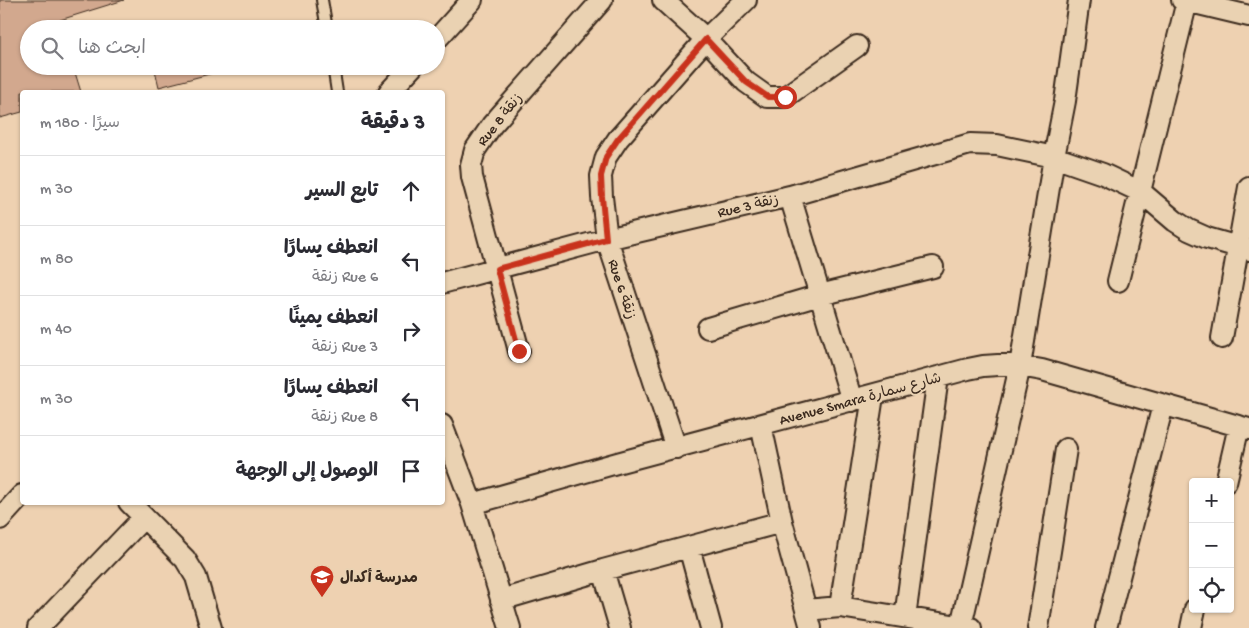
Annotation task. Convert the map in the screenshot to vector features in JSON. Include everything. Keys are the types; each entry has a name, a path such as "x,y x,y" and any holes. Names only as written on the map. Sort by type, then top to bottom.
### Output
{"street":[{"path":"445,30 472,0"},
{"name":"Rue 8 زنقة","path":"519,351 472,176 471,164 475,150 492,125 602,0"},
{"path":"663,0 706,39 746,82 768,97 785,97 857,46"},
{"name":"Rue 6 زنقة","path":"676,448 606,239 601,176 606,157 618,139 706,39 746,0"},
{"path":"761,425 782,522 808,619 840,607 966,627 1020,366 1065,101 1079,0"},
{"path":"1118,281 1141,192 1185,1 1249,16"},
{"path":"391,90 405,75"},
{"name":"Rue 3 زنقة","path":"445,282 606,239 790,196 970,144 997,145 1054,157 1103,174 1141,192 1174,222 1189,230 1208,238 1243,248"},
{"path":"1222,338 1243,248 1249,187"},
{"path":"790,196 852,401"},
{"path":"708,328 820,295 933,267"},
{"name":"Avenue Smara شارع سمارة","path":"472,504 983,366 1020,366 1042,370 1244,428"},
{"path":"905,617 938,377"},
{"path":"840,607 873,396"},
{"path":"1106,628 1163,405"},
{"path":"1227,478 1244,428"},
{"path":"445,433 472,504 510,628"},
{"path":"1038,628 1066,449"},
{"path":"0,520 20,497"},
{"path":"132,505 185,559 196,577 211,628"},
{"path":"38,628 144,517"},
{"path":"501,600 603,570 782,522"},
{"path":"689,547 711,628"},
{"path":"603,570 620,628"},
{"path":"1191,628 1195,613"}],"lane":[{"path":"322,0 325,20"},
{"path":"334,75 337,90"}],"building":[{"path":"0,0 124,0 60,20 20,20 20,75 76,75 80,90 20,90 20,113 0,118"},
{"path":"156,75 206,75 159,87"}],"place":[{"name":"مدرسة أكدال","path":"322,598"}],"route":[{"path":"519,351 497,269 606,239 601,176 606,157 618,139 706,39 746,82 768,97 785,97"}]}
